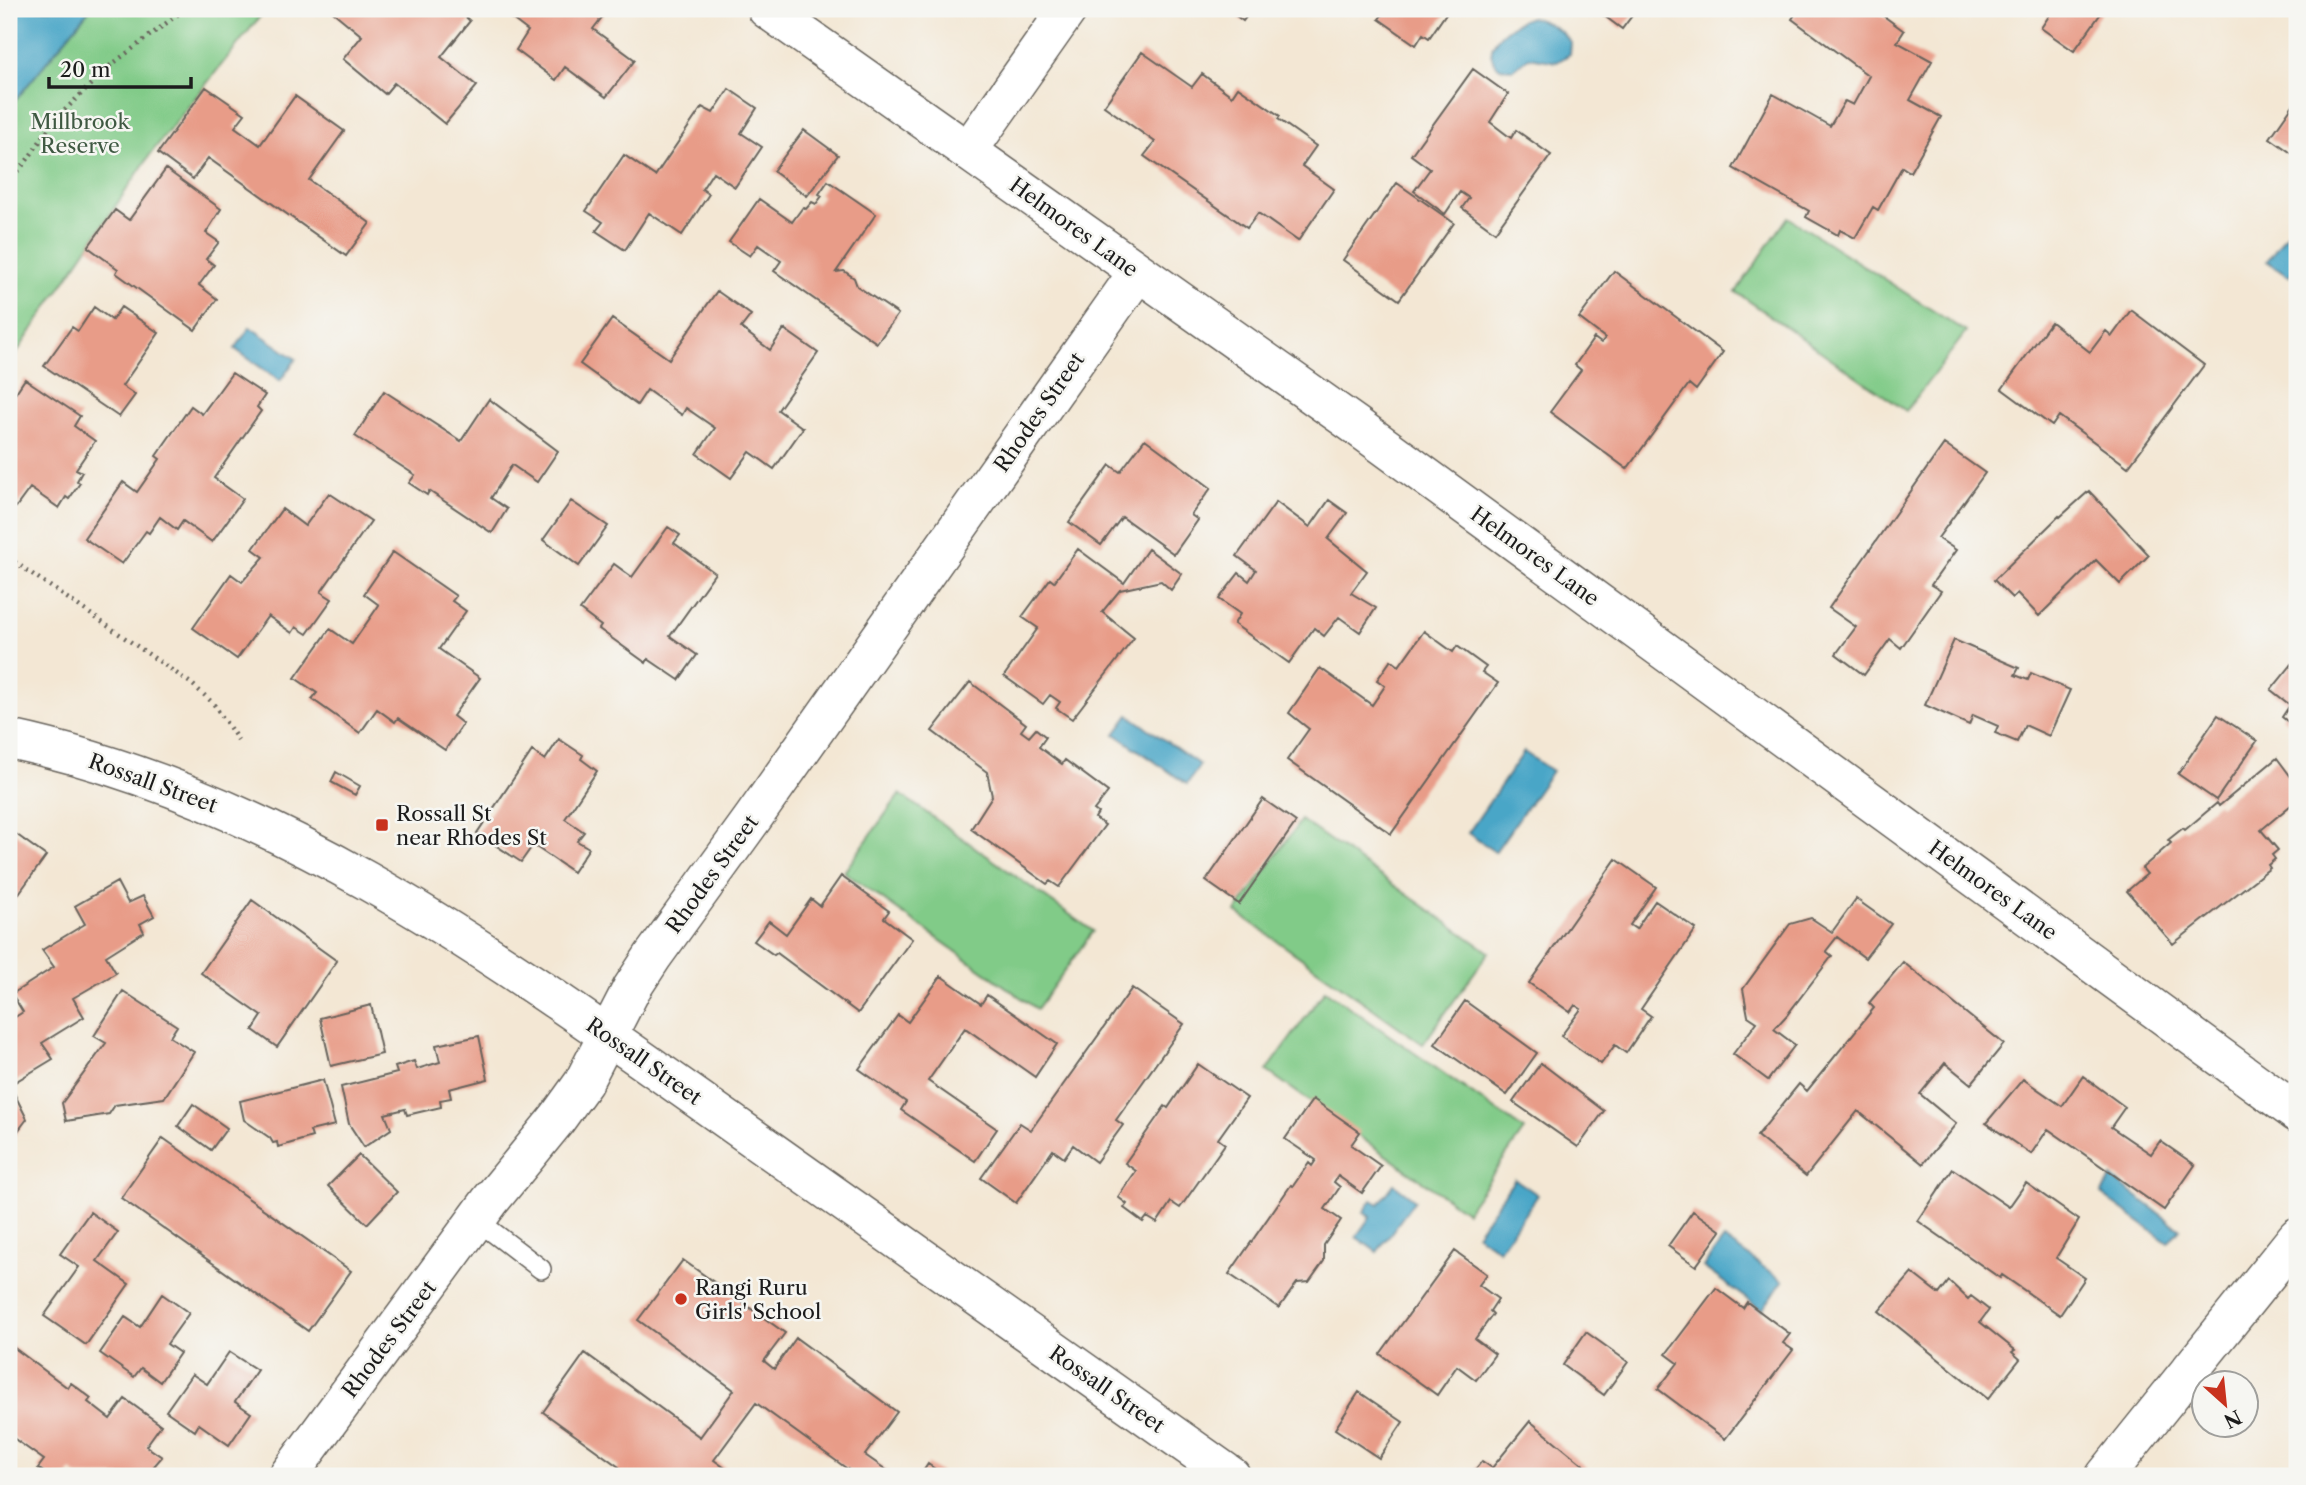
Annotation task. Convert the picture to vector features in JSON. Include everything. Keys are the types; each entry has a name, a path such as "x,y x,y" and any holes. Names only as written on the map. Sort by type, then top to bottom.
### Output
{"street":[{"name":"Helmores Lane","path":"767,9 1359,427 2297,1113"},
{"path":"968,151 1068,9"},
{"name":"Rhodes Street","path":"289,1476 477,1220 583,1083 632,988 653,956 1138,272"},
{"name":"Rossall Street","path":"9,739 118,768 255,821 312,849 436,920 608,1036 1231,1476"},
{"path":"2105,1476 2297,1237"}],"lane":[{"path":"477,1220 541,1269"}],"path":[{"path":"9,181 53,122 107,68 185,9"},
{"path":"9,558 192,684 213,703 238,740"}],"green space":[{"name":"Millbrook Reserve","path":"90,9 266,9 152,152 9,364 9,108"},
{"path":"1788,217 1966,332 1906,411 1736,292"},
{"path":"900,794 1093,931 1037,1009 844,872"},
{"path":"1301,820 1489,952 1423,1044 1236,912"},
{"path":"1325,990 1524,1130 1466,1212 1267,1071"}],"water":[{"path":"9,9 90,9 9,108"},
{"path":"1530,17 1547,23 1563,34 1571,43 1570,54 1557,62 1529,57 1514,69 1500,68 1493,60 1493,45 1506,30"},
{"path":"2297,219 2297,265 2289,276 2267,261"},
{"path":"250,327 296,359 280,381 235,349"},
{"path":"1129,715 1200,765 1187,784 1115,734"},
{"path":"1524,752 1552,771 1495,852 1468,833"},
{"path":"2112,1178 2180,1229 2168,1243 2101,1194"},
{"path":"1515,1179 1538,1195 1499,1250 1476,1234"},
{"path":"1394,1184 1415,1200 1377,1252 1356,1237 1370,1217 1364,1212 1372,1200 1379,1204"},
{"path":"1724,1239 1783,1281 1762,1310 1703,1267"}],"building":[{"path":"336,9 457,9 470,21 441,57 477,86 445,124 394,83 385,94 343,59 362,36 333,12"},
{"path":"517,9 594,9 603,16 593,29 635,60 606,97 565,67 556,80 516,50 528,31 511,18"},
{"path":"1227,9 1252,9 1243,21"},
{"path":"1387,9 1449,9 1429,38 1423,34 1416,45 1379,19"},
{"path":"1595,9 1637,9 1622,29"},
{"path":"1799,9 1874,9 1904,31 1897,42 1932,61 1910,100 1941,117 1910,172 1902,167 1878,210 1873,207 1855,238 1840,230 1838,235 1806,217 1809,211 1733,168 1773,94 1830,126 1845,101 1853,105 1869,76 1792,19"},
{"path":"2038,9 2104,9 2074,51 2041,28 2049,16"},
{"path":"1142,52 1192,87 1202,74 1232,96 1238,87 1280,116 1278,119 1316,146 1302,166 1334,189 1298,241 1258,213 1247,228 1144,156 1155,142 1104,106"},
{"path":"1473,69 1508,94 1490,122 1511,138 1516,130 1551,155 1495,232 1462,208 1469,198 1460,192 1445,214 1414,191 1430,169 1411,155"},
{"path":"206,87 245,114 235,127 260,145 295,96 344,131 309,180 370,223 346,256 208,158 193,179 158,153"},
{"path":"729,89 757,108 741,133 762,147 735,187 713,172 702,189 709,194 682,235 649,213 625,250 596,231 603,222 586,211 624,155 655,176 702,107 713,113"},
{"path":"2297,99 2297,157 2270,138"},
{"path":"804,130 838,155 807,196 773,171"},
{"path":"166,169 221,209 206,233 219,242 206,259 214,265 199,285 217,299 195,330 116,273 118,269 88,247 115,210 129,220"},
{"path":"828,181 876,214 836,272 844,271 854,278 857,286 898,314 877,343 774,271 781,261 758,245 750,256 729,242 759,199 792,222 803,207 806,209 812,202 816,204"},
{"path":"1397,183 1454,223 1399,300 1343,260"},
{"path":"1614,271 1723,352 1696,390 1689,384 1627,469 1550,412 1581,370 1575,365 1594,338 1601,343 1605,338 1579,318"},
{"path":"717,291 751,315 741,328 770,350 784,329 818,353 778,410 803,428 774,469 750,452 731,478 697,454 715,428 686,408 682,415 647,390 637,405 580,364 612,319 669,359"},
{"path":"94,307 112,320 121,307 159,333 122,386 135,395 119,417 44,366 72,327 78,331"},
{"path":"2131,310 2204,365 2128,467 2059,416 2052,426 2002,389 2051,322 2090,352 2106,331 2112,336"},
{"path":"232,373 265,395 257,407 261,411 214,478 243,499 212,542 183,521 177,530 160,517 122,564 84,538 123,482 137,492 160,459 156,456 191,406 202,414"},
{"path":"25,379 80,416 74,426 95,441 76,469 82,472 77,481 80,483 59,508 30,488 16,507 9,502 9,403"},
{"path":"384,391 461,441 489,399 558,451 537,482 512,465 491,498 507,509 492,533 429,491 427,495 409,483 415,475 355,436"},
{"path":"1145,439 1211,488 1191,515 1198,520 1174,554 1122,517 1101,545 1069,522 1110,465 1120,472"},
{"path":"1944,444 1985,473 1938,538 1956,550 1931,585 1941,591 1901,648 1890,639 1864,675 1836,654 1856,627 1829,608"},
{"path":"2089,491 2149,555 2120,584 2096,560 2039,616 2017,593 2012,598 1994,580 2059,516"},
{"path":"329,493 371,521 321,592 332,599 307,634 296,627 292,633 268,616 237,659 193,628 231,574 242,582 264,557 253,549 282,509 305,526"},
{"path":"1329,500 1347,513 1328,539 1367,571 1351,593 1376,608 1360,632 1339,617 1324,636 1314,628 1289,663 1234,624 1240,614 1219,599 1239,573 1249,581 1256,570 1237,556 1276,502 1310,527"},
{"path":"571,501 608,526 579,566 543,540"},
{"path":"668,527 680,535 674,543 715,573 670,636 697,655 679,680 648,659 646,663 599,629 601,626 580,610 614,564 632,577"},
{"path":"1078,549 1124,583 1148,549 1182,574 1171,590 1161,581 1120,590 1102,612 1134,638 1072,719 1056,708 1060,702 1050,695 1043,704 1004,676 1038,628 1022,617 1050,579 1054,582"},
{"path":"393,552 456,596 452,601 466,611 439,649 480,678 453,716 463,724 445,750 398,718 395,722 377,709 360,733 312,699 317,693 295,678 330,629 352,644 379,605 364,594"},
{"path":"1424,631 1453,652 1457,646 1486,667 1482,672 1498,683 1391,834 1287,760 1309,729 1289,713 1320,668 1372,705 1385,686 1377,680 1391,660 1399,666"},
{"path":"1954,640 2019,668 2015,675 2028,680 2031,673 2070,690 2049,736 2025,725 2017,742 1995,733 1998,726 1973,715 1969,725 1925,705"},
{"path":"2297,658 2297,729 2282,717 2290,705 2271,690"},
{"path":"970,682 1026,724 1021,731 1029,737 1036,729 1046,737 1039,747 1062,764 1065,760 1108,792 1094,810 1098,813 1095,818 1105,825 1059,887 1050,881 1047,884 971,829 992,796 987,772 932,731"},
{"path":"2218,715 2257,741 2216,800 2178,774"},
{"path":"559,739 583,755 581,759 597,771 565,819 584,832 577,841 589,848 573,872 533,845 521,862 477,833 532,751 545,760"},
{"path":"2277,758 2297,785 2297,800 2261,830 2278,850 2272,855 2275,859 2268,865 2270,868 2173,944 2127,891 2147,874 2142,868 2171,843 2168,840 2183,828 2185,830 2217,803 2219,806"},
{"path":"336,772 360,786 355,795 331,782"},
{"path":"1263,799 1296,822 1239,904 1206,881"},
{"path":"9,829 46,856 9,907"},
{"path":"1616,859 1656,887 1630,925 1636,929 1655,901 1696,929 1641,1009 1651,1016 1626,1053 1615,1045 1601,1064 1561,1036 1581,1009 1575,1005 1570,1012 1529,983"},
{"path":"841,876 889,911 884,918 912,939 858,1013 777,953 774,955 754,941 769,921 786,934 811,899 820,906"},
{"path":"117,882 128,903 143,896 154,916 140,924 144,932 106,956 116,973 73,998 84,1017 42,1043 53,1059 10,1085 9,1021 23,1012 12,994 54,967 42,950 85,924 75,906"},
{"path":"1856,899 1891,924 1865,958 1837,937 1826,951 1832,956 1774,1029 1795,1045 1768,1080 1733,1054 1757,1022 1748,1016 1743,989 1790,924 1811,918 1832,932"},
{"path":"252,900 337,961 277,1047 253,1030 262,1016 201,973"},
{"path":"1903,962 2004,1044 1971,1084 1945,1063 1920,1094 1956,1124 1923,1164 1858,1111 1806,1176 1757,1136 1799,1084 1807,1091 1874,1008 1869,1003"},
{"path":"941,976 981,1004 987,995 1057,1044 1035,1077 965,1028 928,1081 997,1129 975,1161 901,1110 906,1102 859,1069 898,1015 908,1022"},
{"path":"1132,988 1184,1024 1116,1120 1123,1125 1096,1162 1073,1145 1064,1158 1053,1150 1016,1203 981,1178 1020,1123 1031,1130"},
{"path":"123,991 177,1026 170,1037 194,1052 164,1098 115,1105 109,1114 66,1121 62,1103 106,1043 94,1036"},
{"path":"1465,1001 1537,1053 1507,1095 1435,1044"},
{"path":"371,1005 382,1054 331,1066 320,1018"},
{"path":"479,1036 488,1079 449,1089 451,1098 440,1100 441,1107 407,1115 405,1109 385,1114 391,1129 364,1147 349,1124 341,1087 397,1073 395,1067 414,1061 417,1069 440,1062 436,1045"},
{"path":"1541,1063 1604,1111 1578,1147 1513,1102"},
{"path":"1198,1064 1247,1098 1218,1139 1225,1144 1180,1208 1171,1202 1157,1223 1147,1217 1143,1222 1124,1208 1127,1204 1118,1197 1136,1171 1125,1163"},
{"path":"2083,1076 2125,1107 2111,1127 2151,1154 2160,1141 2195,1165 2164,1210 2048,1129 2031,1154 1986,1123 2023,1079 2062,1106"},
{"path":"323,1080 335,1125 310,1131 312,1137 278,1147 277,1142 273,1143 244,1120 240,1101"},
{"path":"13,1091 27,1119 9,1143 9,1093"},
{"path":"1313,1099 1360,1132 1351,1145 1381,1166 1362,1193 1338,1176 1334,1182 1340,1187 1325,1209 1341,1220 1324,1245 1324,1261 1309,1282 1297,1283 1279,1308 1229,1274 1291,1185 1293,1186 1309,1163 1312,1166 1316,1160 1285,1139"},
{"path":"193,1104 227,1128 211,1150 178,1126"},
{"path":"163,1138 351,1271 308,1331 121,1198"},
{"path":"359,1155 397,1192 367,1224 328,1186"},
{"path":"1953,1169 2009,1207 2026,1183 2079,1220 2056,1258 2085,1278 2060,1315 2002,1275 2000,1278 1918,1221"},
{"path":"1693,1211 1721,1231 1696,1266 1668,1246"},
{"path":"90,1212 118,1232 97,1261 129,1284 86,1345 44,1316 79,1267 60,1254"},
{"path":"1455,1251 1487,1274 1479,1285 1498,1299 1490,1311 1493,1314 1475,1339 1495,1354 1476,1380 1457,1366 1437,1395 1380,1354"},
{"path":"683,1260 785,1333 764,1361 774,1369 796,1338 897,1412 865,1455 895,1476 850,1476 853,1473 756,1403 714,1460 736,1476 612,1476 619,1467 543,1412 585,1353 700,1437 734,1390 638,1320"},
{"path":"1912,1273 1939,1294 1949,1281 1968,1299 1971,1296 1989,1310 1980,1322 2015,1350 2012,1352 2020,1359 1988,1399 1879,1311"},
{"path":"1716,1288 1743,1308 1747,1302 1790,1334 1783,1343 1793,1350 1725,1439 1658,1389 1678,1363 1666,1354"},
{"path":"162,1294 189,1313 167,1344 180,1353 160,1382 141,1368 134,1377 100,1353 125,1317 140,1327"},
{"path":"1586,1332 1628,1362 1604,1395 1563,1365"},
{"path":"9,1344 68,1388 71,1383 91,1398 88,1402 110,1419 125,1399 161,1425 146,1446 162,1457 154,1466 163,1472 160,1476 78,1476 71,1471 67,1476 49,1476 38,1468 44,1460 9,1435"},
{"path":"229,1352 257,1370 235,1402 251,1413 229,1445 199,1424 195,1431 166,1411 192,1374 207,1384"},
{"path":"1359,1392 1403,1422 1379,1458 1335,1429"},
{"path":"1530,1421 1586,1467 1578,1476 1470,1476 1482,1461 1492,1468"},
{"path":"928,1464 945,1476 920,1476"}],"place":[{"name":"Rossall St near Rhodes St","path":"382,825"},
{"name":"Rangi Ruru Girls' School","path":"681,1299"}]}
